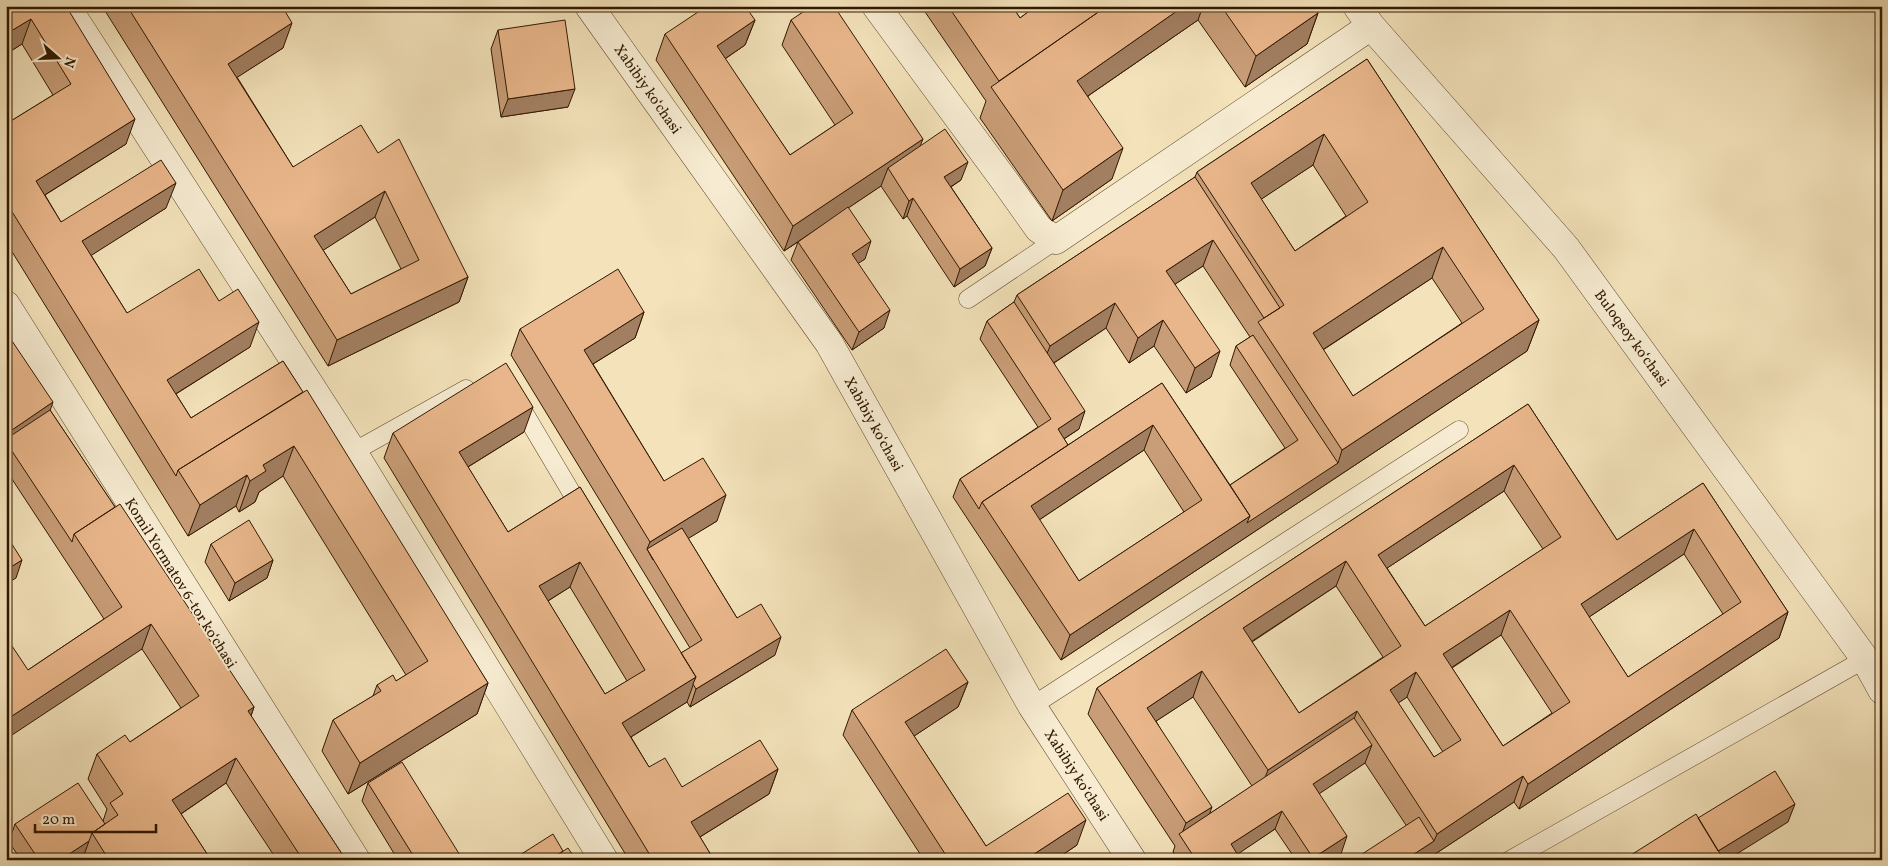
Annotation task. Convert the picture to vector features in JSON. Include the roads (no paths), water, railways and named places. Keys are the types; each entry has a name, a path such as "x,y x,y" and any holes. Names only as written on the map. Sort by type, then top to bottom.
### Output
{"street":[{"path":"66,6 353,452 604,860"},
{"name":"Xabibiy koʻchasi","path":"589,6 829,343 1032,706 1132,860"},
{"path":"876,6 1039,229 1056,240 1364,16"},
{"name":"Buloqsoy koʻchasi","path":"1364,16 1566,248 1876,676"},
{"name":"Komil Yormatov 6-tor koʻchasi","path":"6,305 356,860"}],"lane":[{"path":"968,299 1056,240"},
{"path":"353,452 482,380"},
{"path":"509,387 593,529"},
{"path":"1032,706 1459,430"},
{"path":"1510,860 1876,676"}]}
